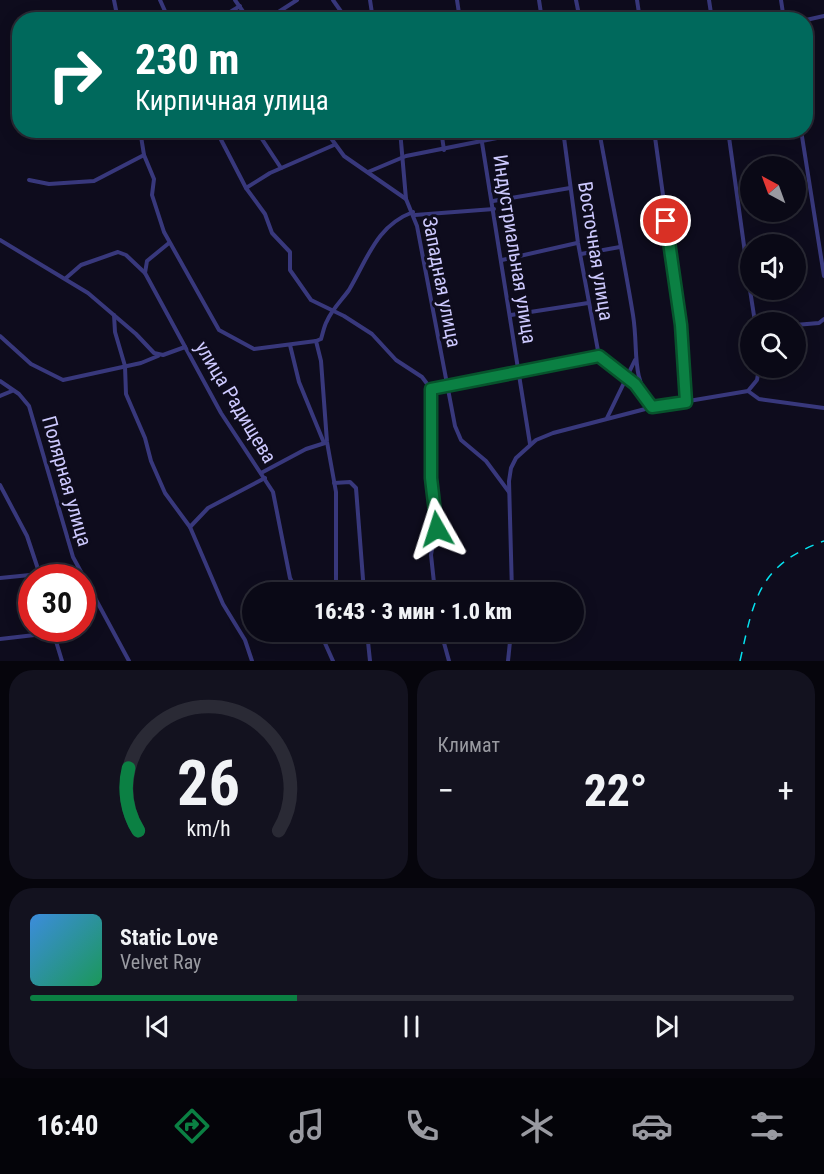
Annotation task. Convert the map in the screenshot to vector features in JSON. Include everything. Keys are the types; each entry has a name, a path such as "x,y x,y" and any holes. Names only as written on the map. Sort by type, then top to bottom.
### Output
{"street":[{"path":"235,0 244,12"},
{"path":"278,12 297,0"},
{"path":"230,12 240,6"},
{"path":"141,138 144,155 154,179 152,195 169,243 219,330 254,349 321,339 327,320 383,230 398,218 414,213 494,209"},
{"path":"220,138 246,188 265,214 272,233 290,252 290,270 294,279 311,300 372,334 396,360 422,377 431,389 431,478 437,522 431,555 434,582"},
{"path":"261,138 281,168"},
{"path":"330,138 344,156 406,199"},
{"name":"Западная улица","path":"400,138 406,199 414,213 457,434 486,461 508,492"},
{"path":"442,138 444,150"},
{"name":"Индустриальная улица","path":"481,138 531,444"},
{"path":"368,172 401,158 500,138"},
{"name":"Восточная улица","path":"564,138 578,243 599,356"},
{"path":"600,138 633,316 635,359 642,392"},
{"path":"655,138 681,325 686,402"},
{"path":"729,138 742,234"},
{"path":"802,138 824,276"},
{"path":"246,188 281,168 334,145"},
{"path":"28,180 49,184 94,181 144,155"},
{"path":"493,201 570,188"},
{"path":"0,240 66,278 114,315 159,355"},
{"path":"145,273 147,261 169,243"},
{"path":"502,260 578,243"},
{"path":"581,254 620,247"},
{"path":"66,278 81,265 118,252 126,255 145,273"},
{"name":"улица Радищева","path":"145,273 222,413 263,476 277,506 292,582"},
{"path":"511,315 588,303"},
{"path":"114,315 115,332 125,366 126,394 145,438 155,473 165,493 190,527 223,604 245,640 252,661"},
{"path":"806,324 819,323 824,319"},
{"path":"0,336 31,364 63,380 141,363 185,348"},
{"path":"316,341 321,361 325,443 334,483 336,582"},
{"path":"290,345 299,382 325,443"},
{"path":"431,389 599,356 627,377 642,392 652,407"},
{"path":"607,419 635,359"},
{"path":"512,582 508,492 511,468 516,458 531,444 553,433 652,407 748,391 757,378"},
{"name":"Полярная улица","path":"0,381 29,406 77,566 129,661"},
{"path":"0,396 12,391"},
{"path":"748,391 759,399 824,408"},
{"path":"190,527 208,508 306,449 325,443"},
{"path":"334,483 350,482 356,488 363,582"},
{"path":"0,485 8,504 27,536 36,564"},
{"path":"0,505 8,504"},
{"path":"0,578 18,577"},
{"path":"0,639 18,636"},
{"path":"56,642 62,661"},
{"path":"326,642 333,661"},
{"path":"369,642 370,661"},
{"path":"444,642 449,661"},
{"path":"508,661 511,642"}],"railway":[{"path":"740,661 755,602 762,587 785,561 824,541"}],"route":[{"path":"437,529 431,478 433,428 431,389 599,356 635,384 652,407 686,402 681,325 666,221"}]}
